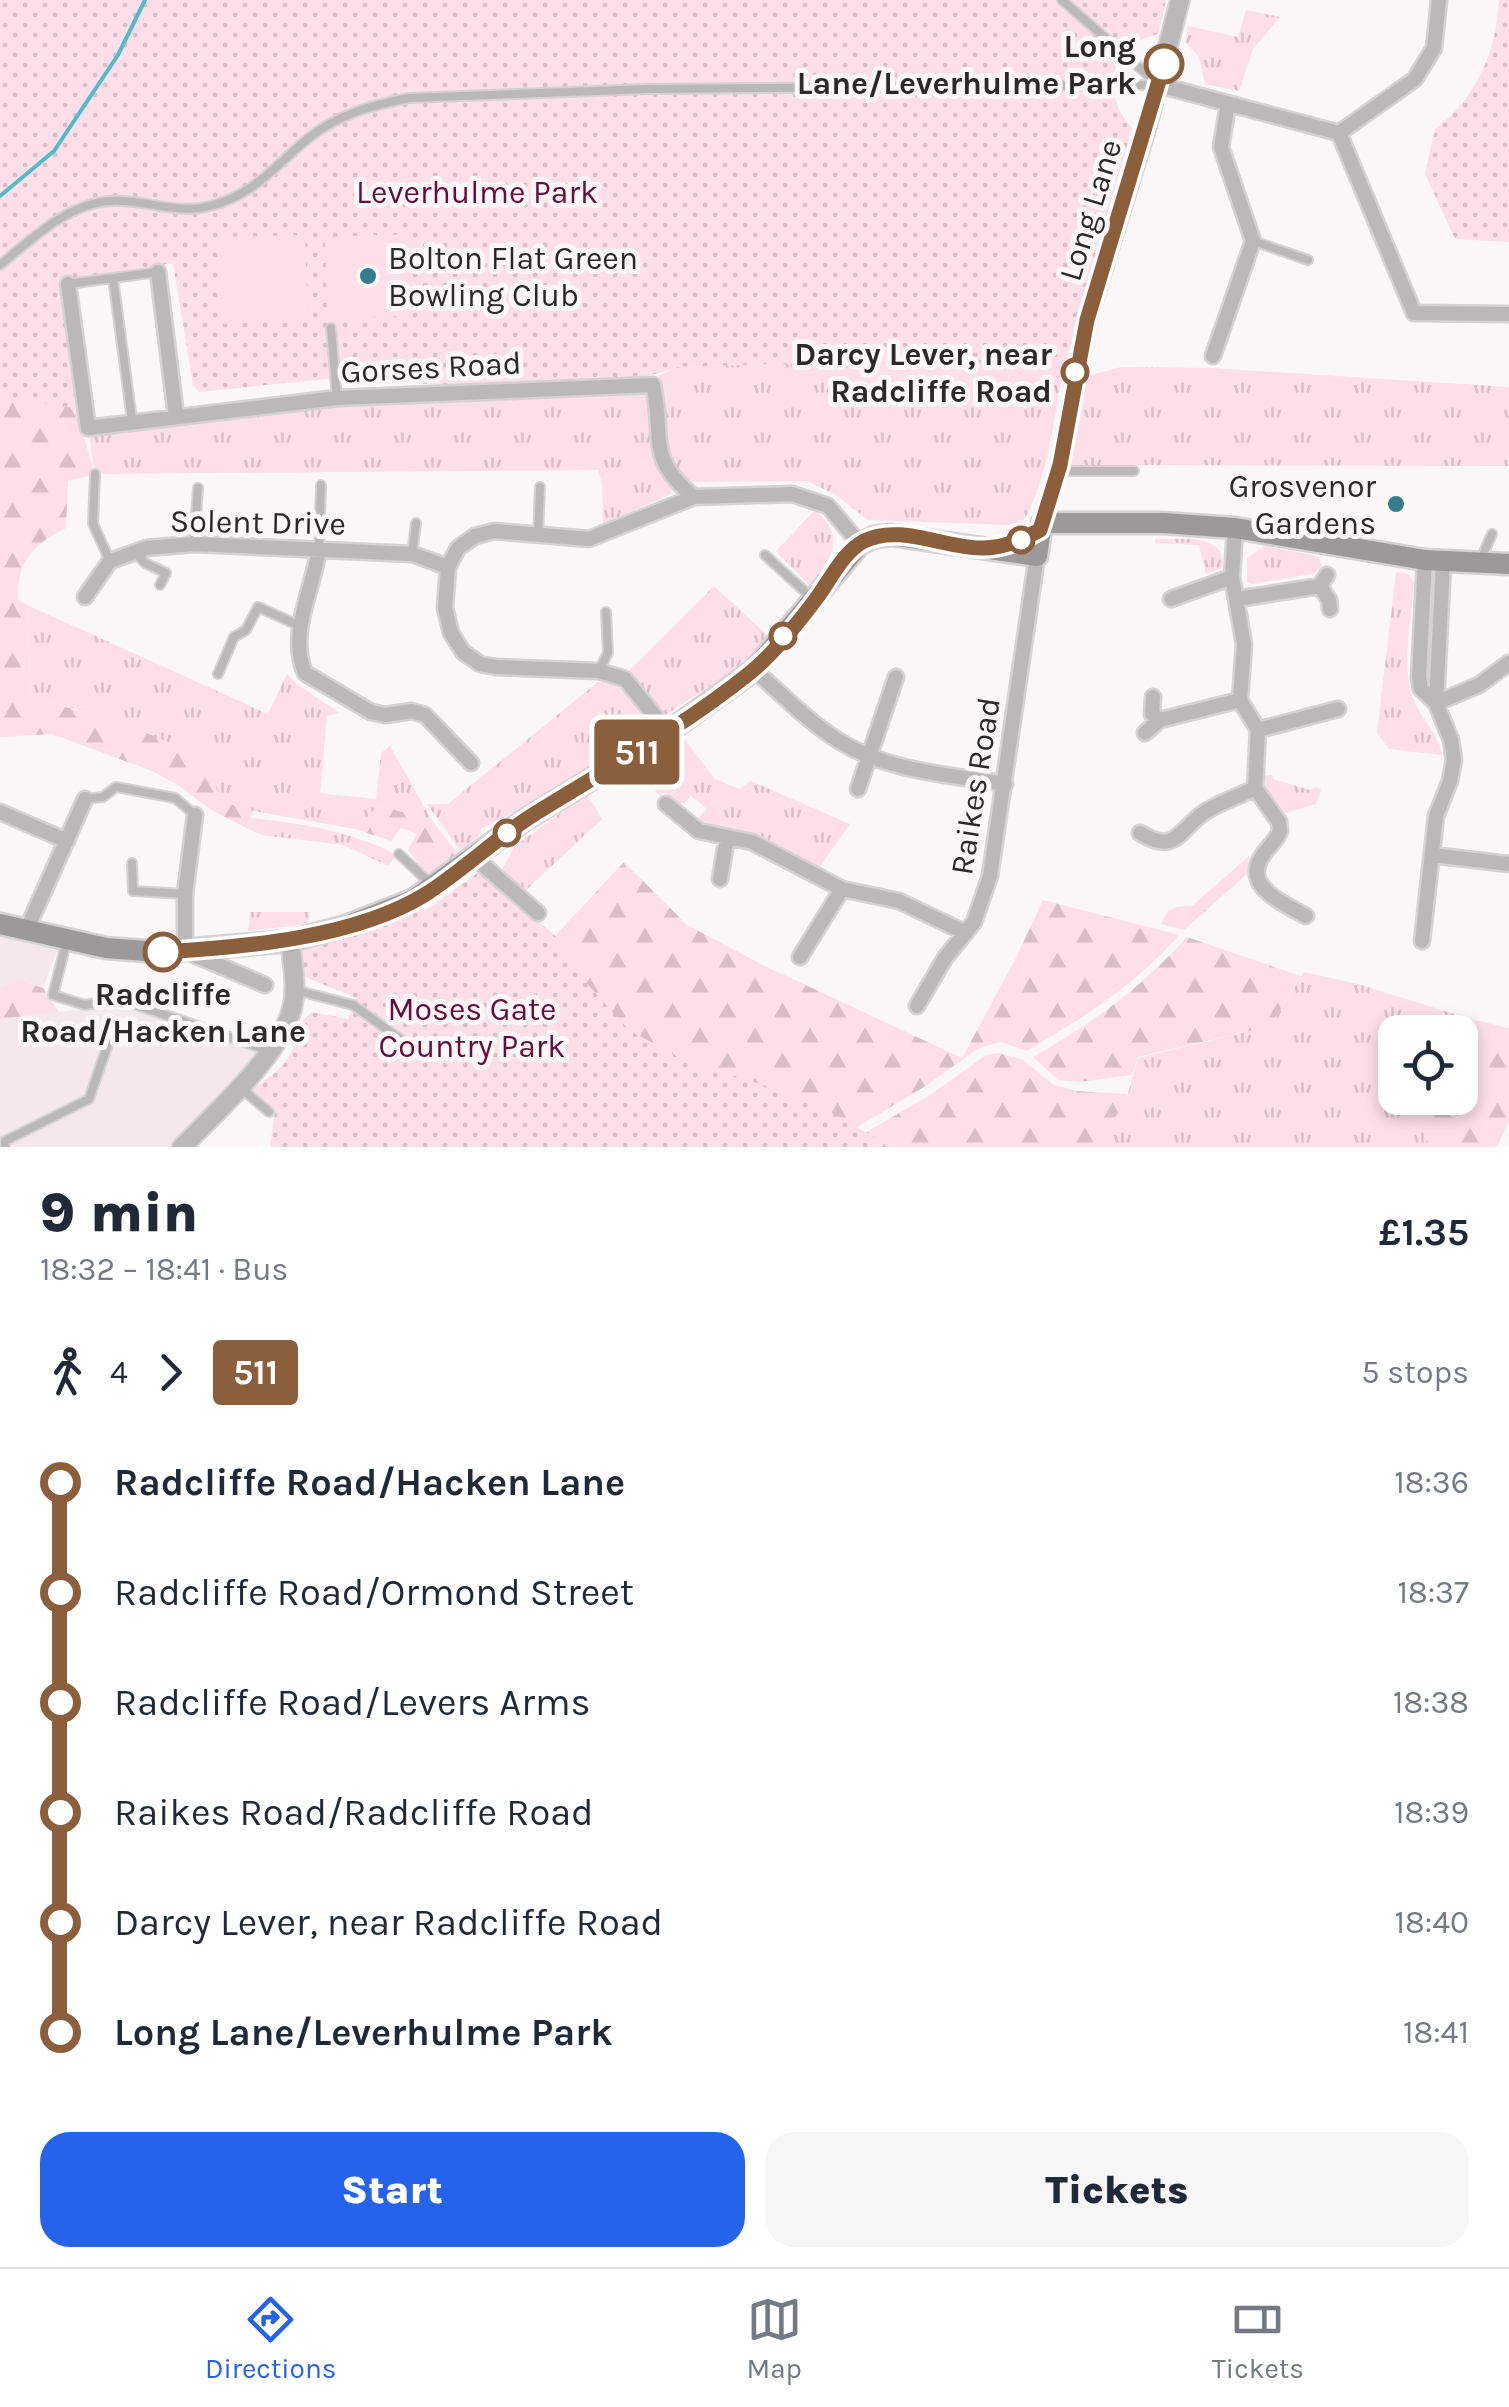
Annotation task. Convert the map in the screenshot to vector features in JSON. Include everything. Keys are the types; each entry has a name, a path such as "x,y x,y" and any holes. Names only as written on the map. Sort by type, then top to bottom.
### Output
{"main road":[{"path":"982,548 1011,543 1041,527 1162,523 1235,528 1434,561 1496,563"},
{"name":"Long Lane","path":"1036,556 1041,527"},
{"path":"0,924 133,952 185,951 290,941 390,910 436,887 523,821 668,732 754,670 815,601 838,565 860,544 891,535 1036,556"}],"street":[{"name":"Long Lane","path":"1041,527 1059,468 1087,320 1159,84 1180,0"},
{"path":"1340,133 1415,79 1434,48 1439,0"},
{"path":"1159,84 1340,133"},
{"path":"1212,356 1253,240 1222,147 1228,104"},
{"path":"1340,133 1414,313 1509,314"},
{"path":"158,272 176,416"},
{"name":"Gorses Road","path":"68,284 88,428 337,398 653,385 663,465 694,496"},
{"path":"668,732 624,679 599,672 480,664 463,652 451,633 445,608 448,567 458,548 475,536 495,531 589,540 694,496 792,494 828,506 860,544"},
{"path":"1235,528 1232,577 1244,644 1240,700 1258,730 1255,788 1280,831 1259,859 1258,878 1266,893 1293,901 1306,916"},
{"name":"Solent Drive","path":"110,561 147,548 194,544 412,554 448,567"},
{"path":"319,549 300,626 301,662 311,678 371,712 385,715 412,710 424,714 471,763"},
{"name":"Raikes Road","path":"937,1004 920,1001 981,909 990,876 1036,556"},
{"path":"85,596 110,561"},
{"path":"1422,941 1436,816 1454,760 1451,740 1436,703 1421,689 1419,677 1434,561"},
{"path":"1171,599 1189,584 1232,577"},
{"path":"1237,599 1323,581 1330,609"},
{"path":"1436,703 1480,685 1509,664"},
{"path":"754,670 837,740 869,756 902,766 1005,784"},
{"path":"858,789 896,677"},
{"path":"1153,697 1152,714 1160,720"},
{"path":"1146,733 1160,720 1240,700"},
{"path":"1258,730 1319,721 1338,709"},
{"path":"1140,833 1154,848 1178,838 1203,814 1255,788"},
{"path":"26,931 85,799"},
{"path":"666,804 689,812 699,831 752,842 842,889 899,901 966,933"},
{"path":"0,812 67,840"},
{"path":"195,815 185,894 185,951 265,985"},
{"path":"720,879 727,837"},
{"path":"1432,855 1509,864"},
{"path":"471,859 538,913"},
{"path":"800,957 802,939 842,889"},
{"path":"1427,915 1444,922"},
{"path":"182,1147 270,1052 293,1008 290,941"}],"lane":[{"path":"1062,0 1159,84"},
{"path":"0,265 67,213 111,201 163,209 209,207 253,189 311,136 342,116 409,98 647,89 1159,84"},
{"path":"1253,240 1308,260"},
{"path":"68,284 158,272"},
{"path":"113,278 132,420"},
{"path":"331,328 337,398"},
{"path":"1059,468 1134,471"},
{"path":"95,474 93,524 110,561"},
{"path":"319,549 321,485"},
{"path":"538,535 540,487"},
{"path":"194,544 198,488"},
{"path":"412,554 416,523"},
{"path":"135,552 145,563 166,573 160,585"},
{"path":"765,555 815,601"},
{"path":"218,674 234,637 246,630 258,607 300,626"},
{"path":"599,672 608,653 606,612"},
{"path":"85,799 103,797 116,788 132,790 175,798 195,815"},
{"path":"399,854 436,887"},
{"path":"132,863 133,891 185,894"},
{"path":"67,940 54,995 85,1005 119,999 270,1052"},
{"path":"294,990 353,1005 421,1054"},
{"path":"5,1147 5,1141 89,1099 112,1033"},
{"path":"240,1088 269,1112"}],"shaded area":[{"path":"0,933 57,951 43,988 20,980 0,988"},
{"path":"124,1004 258,1051 170,1147 0,1147 0,1019"}],"green space":[{"name":"Leverhulme Park","path":"0,0 1166,0 1158,34 1128,48 1115,72 1116,100 1132,128 1063,372 1044,372 1043,356 675,367 635,381 431,384 326,379 199,392 193,385 173,263 61,280 75,408 0,396"},
{"path":"1499,0 1509,0 1509,242 1455,239 1425,174 1435,129 1462,104 1482,72 1494,37"},
{"path":"1246,10 1280,17 1253,49 1239,91 1205,84 1199,57 1185,42 1188,26 1238,37"},
{"path":"0,130 174,263 61,280 75,408 95,474 68,481 66,528 36,547 21,574 18,599 27,605 31,698 134,728 187,751 221,778 216,788 222,798 253,811 248,829 152,771 52,734 0,737"},
{"name":"Bolton Flat Green Bowling Club","path":"409,234 411,316 327,318 325,237"},
{"path":"305,235 308,320 223,324 218,237"},
{"path":"1044,356 1045,372 1063,372 1049,448 1024,520 1010,525 868,520 836,495 807,481 691,482 679,474 664,450 659,376 675,367"},
{"path":"1121,367 1211,368 1509,387 1509,466 1070,465 1086,376"},
{"path":"650,390 657,467 672,489 671,494 603,524 598,470 95,474 88,428 337,404"},
{"path":"815,510 825,520 833,539 829,557 811,587 776,551"},
{"path":"1155,539 1209,543 1222,556 1223,567 1206,574 1199,545 1155,543"},
{"path":"1265,546 1318,556 1322,567 1312,574 1247,582 1247,558"},
{"path":"1396,572 1408,574 1414,583 1408,679 1414,701 1442,755 1389,749 1377,733"},
{"path":"714,586 769,637 746,662 666,715 630,670"},
{"path":"27,605 268,714 287,674 340,713 327,716 320,793 376,799 381,753 390,746 431,819 378,806 355,829 237,808 219,797 216,788 171,743 76,709 31,698"},
{"path":"598,682 621,682 654,727 536,801 481,829 476,844 462,853 427,804 448,804"},
{"path":"683,737 715,779 739,789 751,781 850,824 819,868 758,834 701,823 698,819 707,809 691,796 684,803 676,803 665,791 660,796 636,768"},
{"path":"1272,775 1273,779 1310,790 1317,787 1321,790 1316,804 1285,813 1266,789 1263,776"},
{"path":"587,794 602,819 525,891 501,871 515,846"},
{"path":"378,806 431,819 458,854 428,877 408,850 417,834 401,828 391,841 355,829"},
{"path":"251,818 326,830 397,855 388,866 343,845 262,835 248,829"},
{"path":"1249,856 1247,874 1184,930 1161,924 1169,911 1192,906"},
{"path":"624,862 687,925 962,1058 1043,900 1180,935 1126,985 1048,1038 1026,1051 1001,1042 979,1048 924,1087 839,1138 856,1147 358,998 303,976 301,946 374,929 499,887 555,936"},
{"name":"Moses Gate Country Park","path":"480,871 555,936 584,980 629,1030 687,1062 823,1108 887,1147 270,1147 275,1110 252,1089 286,1060 299,1028 312,1012 348,1019 357,998 303,976 301,946 374,929 431,907"},
{"path":"250,912 310,912 308,924 248,931"},
{"path":"1187,937 1301,976 1270,1026 1138,1057 1132,1075 1079,1082 1058,1080 1033,1057 1115,1004"},
{"path":"1304,972 1358,984 1457,1015 1378,1015 1378,1115 1422,1115 1429,1147 1093,1147 1126,1101 1138,1058 1270,1026"},
{"path":"20,980 43,988 59,1012 0,1019 0,988"},
{"path":"1478,1021 1509,1028 1509,1121 1497,1147 1429,1147 1422,1115 1478,1115"},
{"path":"998,1053 1023,1060 1054,1085 1077,1091 1127,1094 1127,1101 1093,1147 887,1147 865,1133 930,1095 986,1055"}],"waterway":[{"path":"0,196 54,151 118,55 145,0"}],"bus line":[{"name":"511","path":"163,952 290,941 346,926 425,894 523,821 648,745 754,670 815,601 838,565 860,544 874,537 891,535 982,548 1021,540 1040,530 1060,465 1087,320 1164,64"}],"place":[{"name":"Long Lane/Leverhulme Park","path":"1164,64"},
{"name":"Bolton Flat Green Bowling Club","path":"368,276"},
{"name":"Darcy Lever, near Radcliffe Road","path":"1075,372"},
{"name":"Grosvenor Gardens","path":"1396,504"},
{"name":"Radcliffe Road/Hacken Lane","path":"163,952"}]}
